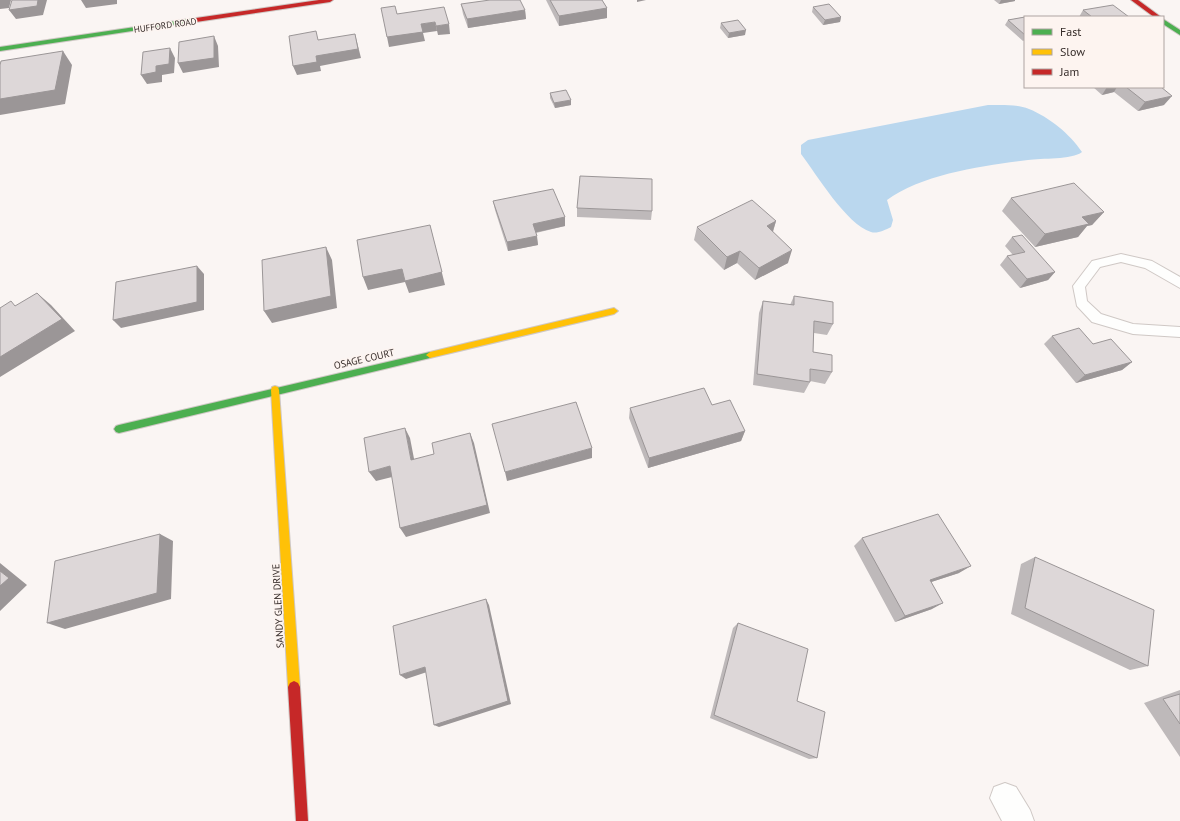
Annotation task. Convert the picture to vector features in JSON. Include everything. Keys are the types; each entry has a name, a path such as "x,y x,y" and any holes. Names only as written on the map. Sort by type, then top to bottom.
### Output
{"street":[{"name":"HUFFORD ROAD","path":"0,49 330,0"},
{"path":"1134,0 1157,16"},
{"path":"1164,21 1180,33"},
{"name":"OSAGE COURT","path":"119,429 275,390 614,311"},
{"name":"SANDY GLEN DRIVE","path":"275,390 302,821"}],"lane":[{"path":"1180,283 1148,264 1121,258 1096,264 1080,286 1081,303 1097,318 1132,329 1180,332"}],"water":[{"path":"988,105 1019,106 1037,112 1065,133 1082,152 1077,155 1064,158 1028,160 974,168 918,183 887,200 893,220 891,227 876,232 871,232 861,227 842,209 801,154 801,145 808,140"}],"building":[{"path":"12,0 38,0 37,6 9,10"},
{"path":"490,0 520,0 525,10 467,19 461,4"},
{"path":"550,0 602,0 607,8 559,16"},
{"path":"829,4 841,17 825,20 813,7"},
{"path":"1113,5 1128,16 1091,16 1083,10"},
{"path":"395,6 397,14 444,7 449,24 436,26 435,22 421,24 423,32 387,37 381,8"},
{"path":"1024,17 1024,34 1008,20"},
{"path":"738,20 746,30 729,33 721,23"},
{"path":"316,31 318,40 355,34 358,49 316,56 317,62 293,66 289,36"},
{"path":"214,36 214,58 178,63 179,42"},
{"path":"170,48 169,64 156,66 156,72 141,75 143,52"},
{"path":"63,51 55,90 0,99 1,61"},
{"path":"1127,88 1162,88 1172,96 1145,102"},
{"path":"566,90 571,100 554,103 550,93"},
{"path":"580,176 652,179 652,211 577,208"},
{"path":"1074,183 1104,212 1082,217 1089,224 1045,234 1011,198"},
{"path":"553,189 565,217 533,224 537,236 507,242 493,201"},
{"path":"752,200 776,221 767,226 792,250 759,268 740,251 727,257 697,227"},
{"path":"430,225 442,272 405,281 402,269 363,277 357,240"},
{"path":"1022,235 1055,272 1027,279 1007,256 1025,252 1012,237"},
{"path":"326,247 331,296 264,311 262,260"},
{"path":"197,266 197,302 113,320 116,282"},
{"path":"37,293 62,319 0,357 0,308 11,301 15,306"},
{"path":"794,296 833,302 833,324 814,321 813,352 832,355 832,372 810,369 810,382 757,374 763,301 794,305"},
{"path":"1079,328 1093,344 1111,339 1132,362 1085,375 1052,336"},
{"path":"704,388 712,405 730,400 745,431 649,458 630,408"},
{"path":"576,402 592,448 505,472 492,424"},
{"path":"405,428 411,460 434,454 432,443 470,433 487,505 400,528 390,466 369,472 364,438"},
{"path":"938,514 971,566 930,580 943,603 905,616 862,538"},
{"path":"160,534 157,593 47,623 55,561"},
{"path":"1035,557 1154,610 1148,666 1025,608"},
{"path":"0,571 9,578 0,586"},
{"path":"486,599 508,701 434,725 425,667 400,675 393,626"},
{"path":"738,623 808,649 797,701 825,712 817,758 714,715"},
{"path":"1180,694 1180,724 1163,699"}],"traffic: fast":[{"path":"0,49 196,20"},
{"path":"1164,22 1180,33"},
{"path":"119,429 430,355"}],"traffic: slow":[{"path":"430,355 614,311"},
{"path":"275,390 294,687"}],"traffic: jam":[{"path":"196,20 330,0"},
{"path":"1134,0 1157,16"},
{"path":"294,687 302,821"}]}
